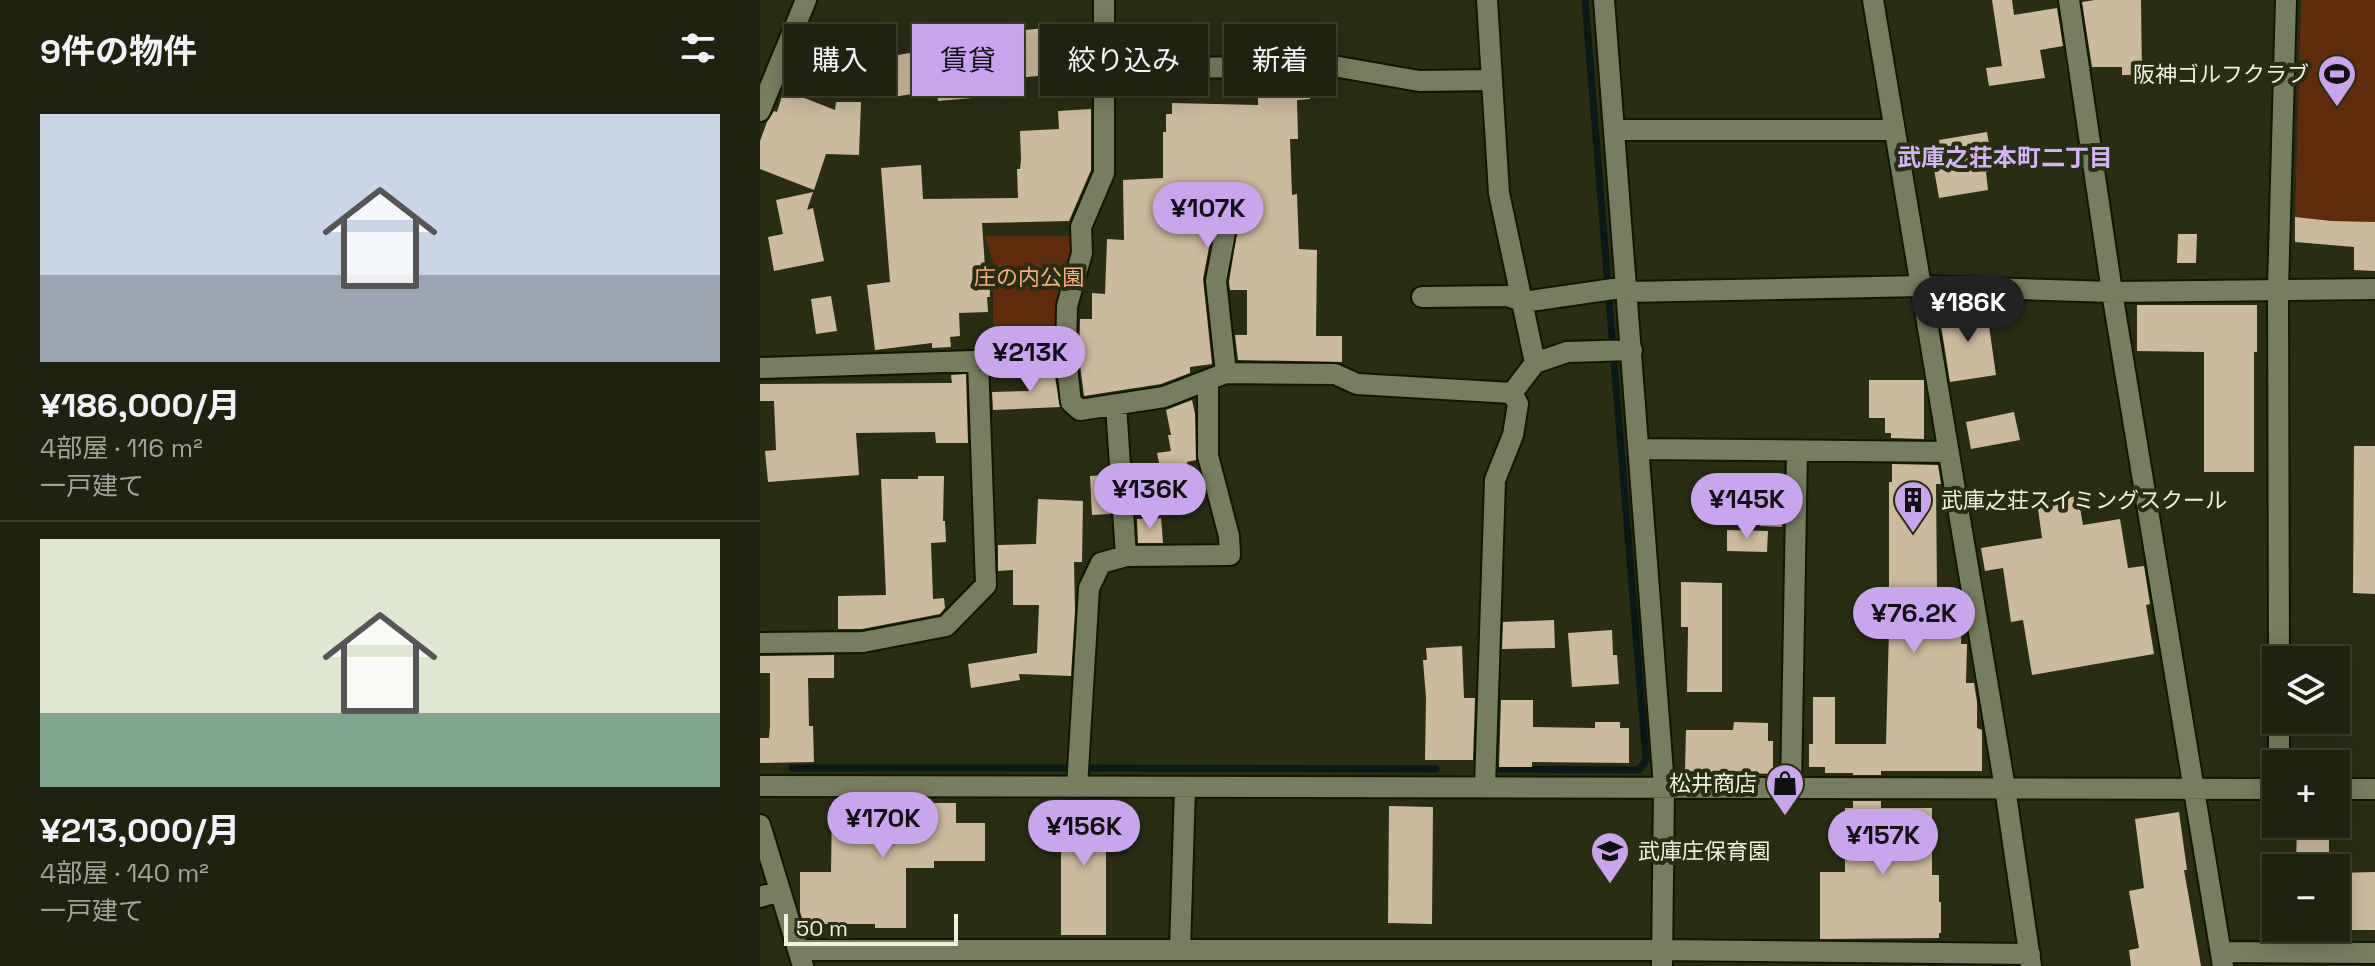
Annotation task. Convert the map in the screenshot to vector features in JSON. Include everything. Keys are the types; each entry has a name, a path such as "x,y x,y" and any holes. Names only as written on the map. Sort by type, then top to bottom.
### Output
{"street":[{"path":"760,111 806,0"},
{"path":"1104,0 1104,24"},
{"path":"1487,0 1499,193 1535,363"},
{"path":"1604,0 1615,130 1619,350 1639,449 1664,786 1662,958"},
{"path":"760,825 770,894 800,958 1025,958 1180,950 2031,960 1873,0"},
{"path":"2069,0 2112,292 2222,959 2375,953"},
{"path":"2279,646 2278,289 2286,0"},
{"path":"1208,68 1339,67 1419,81 1492,80"},
{"path":"1105,96 1104,173 1081,227 1082,253 1067,306 1066,358 1071,402 1080,410 1164,397 1217,378 1335,374 1357,384 1512,393"},
{"path":"1615,130 1895,130"},
{"path":"1077,787 1089,588 1101,563 1126,556 1230,555 1229,536 1208,456 1217,378 1216,281 1228,217"},
{"path":"1422,297 1508,296 1523,302 1617,290 1921,286 2112,292 2375,289"},
{"path":"1512,393 1535,363 1567,352 1619,350"},
{"path":"760,368 1066,358"},
{"path":"760,643 863,642 946,626 986,585 978,360"},
{"path":"1485,786 1495,480 1513,435 1518,404 1512,393"},
{"path":"1116,405 1126,556"},
{"path":"1639,449 1949,452"},
{"path":"1791,787 1797,451"},
{"path":"760,786 2262,789"},
{"path":"1180,950 1185,787"},
{"path":"2350,789 2375,789"}],"green space":[{"name":"阪神ゴルフクラブ","path":"2301,0 2375,0 2375,222 2295,217"},
{"name":"庄の内公園","path":"985,236 1072,236 1076,239 1063,296 1056,348 1051,352 993,353 993,263"}],"building":[{"path":"1992,0 2012,0 2014,15 2057,8 2063,46 2040,50 2045,78 1989,86 1986,68 2002,66"},
{"path":"2141,0 2142,75 2122,75 2122,67 2092,67 2082,2"},
{"path":"1040,28 1040,76 1024,77 1024,30"},
{"path":"912,53 912,94 887,98 896,96 896,55"},
{"path":"784,90 784,96 799,96 835,110 836,102 861,102 859,155 826,154 814,190 760,169 760,141 767,122 774,111 777,112"},
{"path":"938,96 996,96 938,101"},
{"path":"1258,96 1310,96 1310,99 1297,100 1298,139 1290,139 1292,195 1297,194 1299,249 1317,250 1316,336 1342,336 1342,362 1238,360 1235,335 1247,335 1247,290 1230,290 1240,213 1236,207 1224,205 1215,215 1203,279 1212,364 1190,367 1190,373 1161,384 1084,396 1079,357 1080,319 1092,319 1092,293 1105,294 1107,239 1124,240 1123,180 1163,178 1163,132 1166,132 1166,114 1172,114 1172,103 1258,105"},
{"path":"1091,109 1091,170 1069,221 982,223 985,267 989,267 988,312 959,313 960,336 950,337 951,347 932,348 932,343 875,350 867,285 890,282 881,168 921,165 923,199 1018,198 1020,131 1059,129 1058,111"},
{"path":"1987,132 1993,170 1986,172 1988,190 1939,198 1934,169 1943,168 1939,140"},
{"path":"813,192 807,210 813,208 824,261 774,271 768,237 783,234 776,200"},
{"path":"2295,217 2375,222 2375,271 2354,270 2354,247 2295,242"},
{"path":"2178,234 2197,234 2196,263 2177,263"},
{"path":"831,296 837,331 816,334 811,299"},
{"path":"1986,305 1996,375 1950,382 1939,313"},
{"path":"2137,305 2257,305 2254,472 2204,472 2204,352 2137,351"},
{"path":"1054,371 1060,407 993,410 992,392 1030,391 1029,372"},
{"path":"966,374 968,443 936,443 935,432 856,433 859,475 768,482 765,451 776,450 774,401 760,401 760,384 952,383 951,375"},
{"path":"1869,380 1924,380 1924,439 1891,438 1891,433 1885,433 1885,418 1869,418"},
{"path":"1192,400 1196,460 1187,462 1191,482 1164,488 1157,453 1171,451 1166,410"},
{"path":"2014,412 2020,440 1971,449 1966,422"},
{"path":"2354,446 2375,446 2375,594 2353,593"},
{"path":"1892,464 1938,465 1941,484 1936,484 1937,589 1959,590 1961,644 1967,644 1966,683 1974,683 1977,728 1982,730 1982,771 1881,771 1881,775 1853,775 1825,773 1825,767 1809,767 1809,744 1813,744 1813,697 1835,697 1835,744 1886,744 1889,628 1884,628 1885,589 1889,589 1889,482 1892,482"},
{"path":"1108,475 1110,514 1092,515 1090,476"},
{"path":"918,476 944,476 946,542 931,543 933,599 944,598 945,608 940,614 862,629 838,629 838,596 886,595 881,479 918,479"},
{"path":"1760,493 1782,493 1782,527 1760,526"},
{"path":"2078,496 2083,525 2120,519 2128,568 2144,566 2150,604 2146,605 2154,654 2032,675 2023,620 2011,622 2003,568 1985,571 1981,548 2042,538 2037,502"},
{"path":"1038,499 1083,501 1082,562 1074,562 1071,676 1019,674 1020,680 971,688 968,664 1037,653 1039,605 1013,605 1013,570 998,571 998,545 1036,544"},
{"path":"1161,518 1163,543 1138,543 1137,519"},
{"path":"1727,530 1768,531 1767,552 1727,551"},
{"path":"1681,582 1722,583 1722,692 1687,692 1688,627 1681,627"},
{"path":"1554,620 1555,648 1502,649 1503,622"},
{"path":"1612,630 1619,684 1572,687 1568,633"},
{"path":"1462,646 1464,698 1475,698 1473,760 1425,760 1423,660 1427,660 1426,648"},
{"path":"834,655 834,678 808,678 809,726 813,726 814,762 760,763 760,738 769,738 770,673 760,673 760,656"},
{"path":"1501,700 1533,700 1533,727 1595,728 1595,722 1620,722 1620,728 1629,728 1629,763 1532,762 1532,767 1499,767"},
{"path":"1734,722 1768,723 1768,741 1773,741 1773,774 1685,771 1686,730 1733,730"},
{"path":"1853,801 1881,801 1881,808 1932,808 1932,875 1939,875 1941,902 1939,938 1820,939 1820,872 1845,872 1845,808 1853,808"},
{"path":"1061,802 1106,802 1106,935 1061,935"},
{"path":"832,803 956,803 956,823 985,823 985,861 934,861 934,868 906,868 906,928 875,928 875,924 804,924 800,912 800,872 831,872"},
{"path":"1389,806 1433,807 1432,924 1388,923"},
{"path":"2179,812 2187,870 2184,870 2201,966 2131,966 2129,950 2139,948 2129,891 2144,888 2135,819"},
{"path":"2297,838 2329,838 2329,854 2296,854"},
{"path":"2375,872 2375,930 2350,930 2350,873"}],"waterway":[{"path":"1497,769 1639,770 1646,760 1585,0"},
{"path":"792,768 1066,768"},
{"path":"1089,768 1436,769"}],"place":[{"name":"阪神ゴルフクラブ","path":"2337,108"},
{"name":"武庫之荘スイミングスクール","path":"1913,534"},
{"name":"松井商店","path":"1785,817"},
{"name":"武庫庄保育園","path":"1610,885"}],"district":[{"name":"武庫之荘本町二丁目","path":"2005,158"}]}
